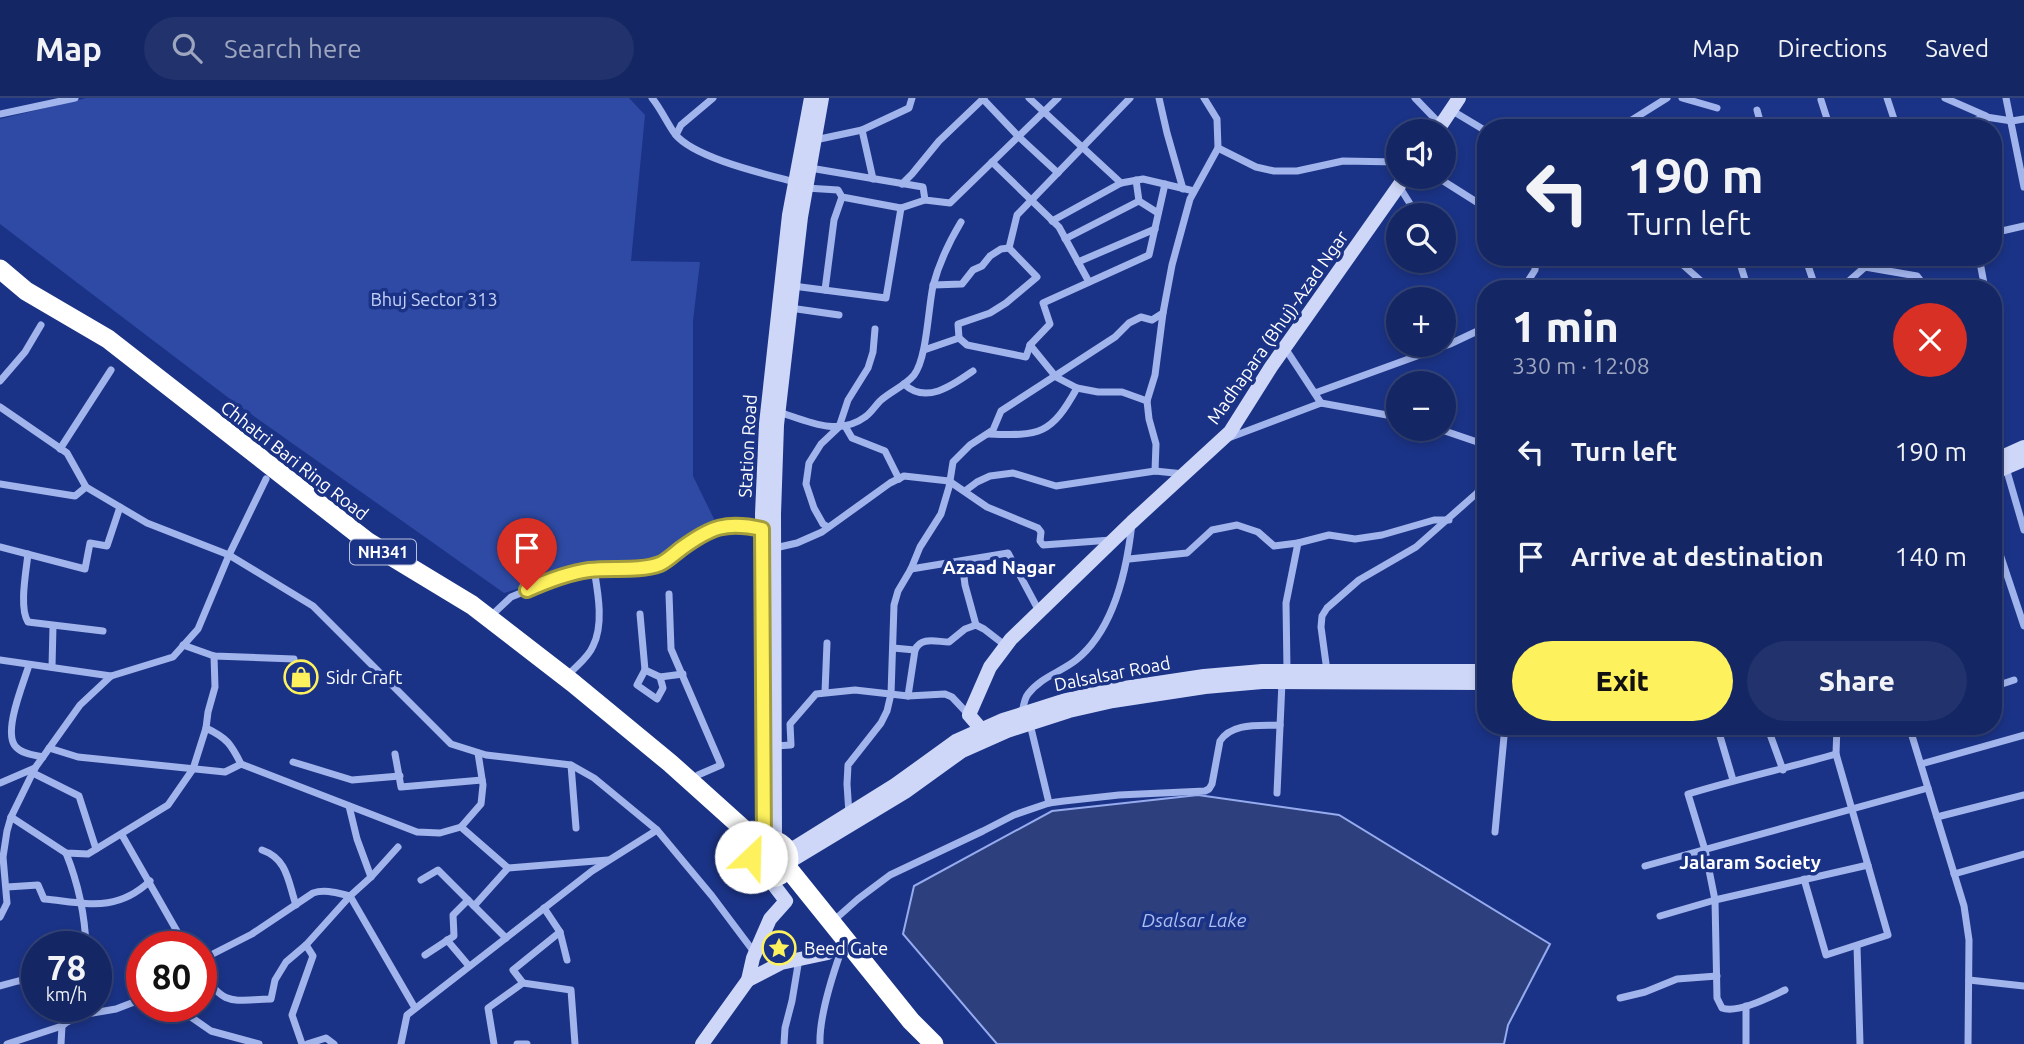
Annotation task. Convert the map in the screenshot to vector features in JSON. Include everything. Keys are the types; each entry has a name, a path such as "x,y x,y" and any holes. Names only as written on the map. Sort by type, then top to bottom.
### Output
{"highway":[{"name":"Chhatri Bari Ring Road","path":"0,269 26,291 108,339 368,542 472,605 659,754 803,885 911,1021 934,1044"},
{"name":"Chhatri Bari Ring Road","path":"0,286 18,301 101,350 360,553 464,616 565,693 747,849 772,857 782,881 834,953 915,1044"}],"street":[{"path":"0,114 75,98"},
{"path":"652,98 676,135 690,148 752,171 801,185 838,190 842,197 834,220 825,290"},
{"path":"676,135 681,125 713,98"},
{"name":"Station Road","path":"772,857 775,746 774,548 779,412 801,217 801,185 811,98"},
{"name":"Station Road","path":"772,857 762,529 766,424 789,215 810,168 822,98"},
{"path":"815,140 862,130 909,108 912,98"},
{"path":"1029,98 1121,183"},
{"path":"842,197 901,208 925,200 950,203 1059,98"},
{"path":"1159,98 1183,188"},
{"path":"1155,471 1156,444 1147,401 1155,375 1171,265 1194,191 1218,148 1217,119 1204,98"},
{"path":"1415,98 1431,119"},
{"path":"1633,119 1667,98"},
{"path":"1682,98 1717,108"},
{"path":"1887,98 1894,119"},
{"path":"1945,98 1986,117 1998,119"},
{"path":"2006,98 2024,187"},
{"path":"902,184 939,141 984,99 1058,173"},
{"path":"1009,248 1017,215 1127,99"},
{"path":"1821,100 1827,119"},
{"path":"1445,119 1455,104 1477,123"},
{"path":"1757,110 1760,119"},
{"path":"1980,119 1986,117"},
{"path":"2002,120 2024,119"},
{"path":"862,130 873,179"},
{"path":"1218,148 1256,167 1274,171 1297,171 1343,161 1386,162"},
{"path":"992,162 1059,228 1089,282"},
{"path":"810,168 923,187 925,200"},
{"path":"1052,221 1121,183 1143,178 1194,191"},
{"path":"1136,180 1139,201 1158,213"},
{"path":"1009,248 1037,277 990,313 958,324 959,338 967,345 1026,357 1030,345 1050,324 1043,303 1149,255 1165,184"},
{"name":"Madhapara (Bhuj)-Azad Ngar","path":"969,715 990,667 1006,646 1132,522 1230,432 1395,189"},
{"path":"1456,189 1477,202"},
{"path":"1065,239 1139,201"},
{"path":"793,286 886,298 901,208"},
{"path":"828,527 823,524 814,508 806,484 809,463 821,444 842,427 865,417 881,400 915,374 924,350 933,285 947,245 961,222"},
{"path":"2002,231 2024,226"},
{"path":"1078,262 1155,229"},
{"path":"933,285 962,284 973,270 982,266 990,256 1001,249 1009,248"},
{"path":"1684,266 1700,280"},
{"path":"1850,280 1865,267 1917,276 1920,280"},
{"path":"790,308 839,315"},
{"path":"849,814 848,765 881,723 891,694 895,598 920,547 941,514 953,462 970,445 993,430 1002,411 1115,337 1129,323 1141,317 1152,320 1163,313"},
{"path":"0,382 25,352 41,325"},
{"path":"842,427 848,400 872,360 875,329"},
{"path":"1315,393 1450,344 1477,331"},
{"path":"924,350 959,338"},
{"path":"1030,345 1056,377 1077,388 1098,392 1122,392 1147,401"},
{"path":"1285,348 1321,403"},
{"path":"61,449 111,370"},
{"path":"904,384 910,390 927,394 948,388 973,371"},
{"path":"987,434 1023,436 1048,428 1065,410 1077,388"},
{"path":"1220,441 1321,403 1386,415"},
{"path":"0,407 67,453 86,487 147,523 229,555 313,606 451,744 486,755 571,765 594,778 657,830 755,953"},
{"path":"779,412 827,428 842,427"},
{"path":"842,427 852,438 885,451 899,479"},
{"path":"1456,435 1477,442"},
{"path":"2002,462 2024,447"},
{"path":"2002,464 2024,460"},
{"path":"965,491 990,476 1013,473 1056,486 1155,471 1184,474"},
{"path":"2002,475 2024,530"},
{"path":"774,548 797,544 828,527 904,476 949,481 987,507 1038,528 1043,545 1115,539"},
{"path":"0,660 111,676 173,657 198,629 229,555 266,479"},
{"path":"0,484 75,496 86,487"},
{"path":"1328,672 1321,627 1322,616 1327,608 1359,580 1416,547 1477,493"},
{"path":"0,547 85,569 90,543 107,546 120,507"},
{"path":"1129,559 1187,553 1212,530 1237,526 1258,532 1274,547 1329,535 1355,539 1382,535 1434,520 1449,520"},
{"path":"1049,803 1026,719 1027,695 1048,676 1077,659 1097,636 1114,606 1129,559 1132,522"},
{"path":"494,613 511,597 544,582 594,569 647,567 661,563 701,534 720,527 741,524 762,529"},
{"path":"1277,793 1285,677 1286,603 1298,543"},
{"path":"28,554 25,616 28,622 103,631"},
{"path":"911,569 1008,554 1040,612"},
{"path":"2002,560 2024,626"},
{"path":"962,561 965,585 976,625"},
{"path":"572,671 594,645 597,632 598,594 594,569"},
{"path":"669,594 671,649 721,765 698,775"},
{"path":"640,614 645,670 637,685 657,699 663,688 660,677"},
{"path":"908,696 915,650 922,641 949,642 965,629 976,625 1006,646"},
{"path":"52,667 53,626"},
{"path":"825,692 827,643"},
{"path":"183,645 214,656 294,659"},
{"path":"893,648 915,650"},
{"path":"11,817 66,853 88,854 168,805 193,769 206,729 215,687 214,656"},
{"path":"29,665 12,721 11,738 23,752 43,757"},
{"path":"645,670 660,677 683,674"},
{"name":"Dalsalsar Road","path":"772,857 794,848 849,814 956,741 984,735 1066,700 1111,690 1204,676 1262,671 1285,677 1477,683"},
{"name":"Dalsalsar Road","path":"1285,677 1328,672 1477,671"},
{"path":"0,917 7,903 3,857 11,817 34,770 49,748 80,705 111,676"},
{"path":"2002,684 2014,680"},
{"path":"775,746 791,745 790,724 816,694 855,690 908,696 945,694 969,715 984,735"},
{"path":"831,923 890,875 1014,815 1049,803 1119,795 1205,791 1212,784 1222,737 1241,727 1280,725"},
{"path":"206,729 221,735 231,745 241,764 417,832 440,833 461,827 481,804 482,780 478,753"},
{"name":"Dalsalsar Road","path":"772,857 905,792 984,735"},
{"path":"1495,832 1503,735"},
{"path":"1720,735 1733,780"},
{"path":"1770,735 1783,770"},
{"path":"1804,879 1826,955 1888,935 1836,754 1837,735"},
{"path":"1912,735 1964,906 1969,940 1968,1044"},
{"path":"1921,764 2024,736"},
{"path":"49,748 78,757 225,772 241,764"},
{"path":"395,754 401,787 482,780"},
{"path":"1785,990 1746,1006 1728,1010 1722,1008 1717,999 1715,900 1705,850 1688,794 1836,754"},
{"path":"293,762 352,780 400,776"},
{"path":"571,765 576,828"},
{"path":"0,783 34,770"},
{"path":"34,770 79,796 96,849"},
{"path":"1645,866 1928,788"},
{"path":"1937,817 2024,795"},
{"path":"349,806 357,839 371,877"},
{"path":"461,827 508,868"},
{"path":"401,1044 407,1015 415,1008 608,860 657,830"},
{"path":"122,835 177,931"},
{"path":"217,992 223,998 232,1000 271,999 275,981 286,962 306,946 349,896 371,877 398,846"},
{"path":"262,849 282,862 296,905"},
{"path":"66,853 75,876 85,931"},
{"path":"1954,874 2024,854"},
{"path":"702,1044 748,980 755,953 770,919 786,901 773,884 772,857"},
{"path":"425,955 454,936 453,915 471,903 508,868 608,860"},
{"path":"1660,916 1715,900 1868,864"},
{"path":"421,880 438,870 506,938"},
{"path":"7,887 38,885 44,899 108,904 136,894 150,881"},
{"path":"217,952 252,933 313,892 320,890 349,896 415,1008"},
{"path":"544,908 560,932 567,960"},
{"path":"523,983 513,970 560,932"},
{"path":"447,940 469,966"},
{"path":"306,946 313,956 292,1015 304,1044 326,1038 334,1044"},
{"path":"1857,946 1860,1044"},
{"path":"748,980 781,963 834,953 820,1044"},
{"path":"784,1044 799,959"},
{"path":"1620,998 1645,992 1677,979 1717,976"},
{"path":"0,986 21,981"},
{"path":"1969,981 2024,986"},
{"path":"494,1044 488,1008 523,983 571,990 575,1044"},
{"path":"1746,1006 1746,1044"},
{"path":"7,1044 62,1026 66,1022"},
{"path":"198,1022 211,1031 259,1044"},
{"path":"61,1044 62,1026"},
{"path":"222,1044 223,1034"},
{"path":"517,1044 527,1044"}],"green space":[{"name":"Bhuj Sector 313","path":"86,98 629,98 645,115 631,261 700,262 693,321 693,476 716,523 666,556 603,563 504,593 234,402 0,224 0,119"}],"water":[{"name":"Dsalsar Lake","path":"1198,795 1339,815 1550,944 1508,1025 1504,1044 997,1044 903,934 914,886 1052,811"}],"place":[{"name":"Sidr Craft","path":"301,677"},
{"name":"Beed Gate","path":"779,948"}],"district":[{"name":"Azaad Nagar","path":"999,567"},
{"name":"Jalaram Society","path":"1750,862"}],"route":[{"path":"527,590 544,582 587,570 647,567 661,563 701,534 720,527 741,524 762,529 764,841 755,847 751,857"}]}
